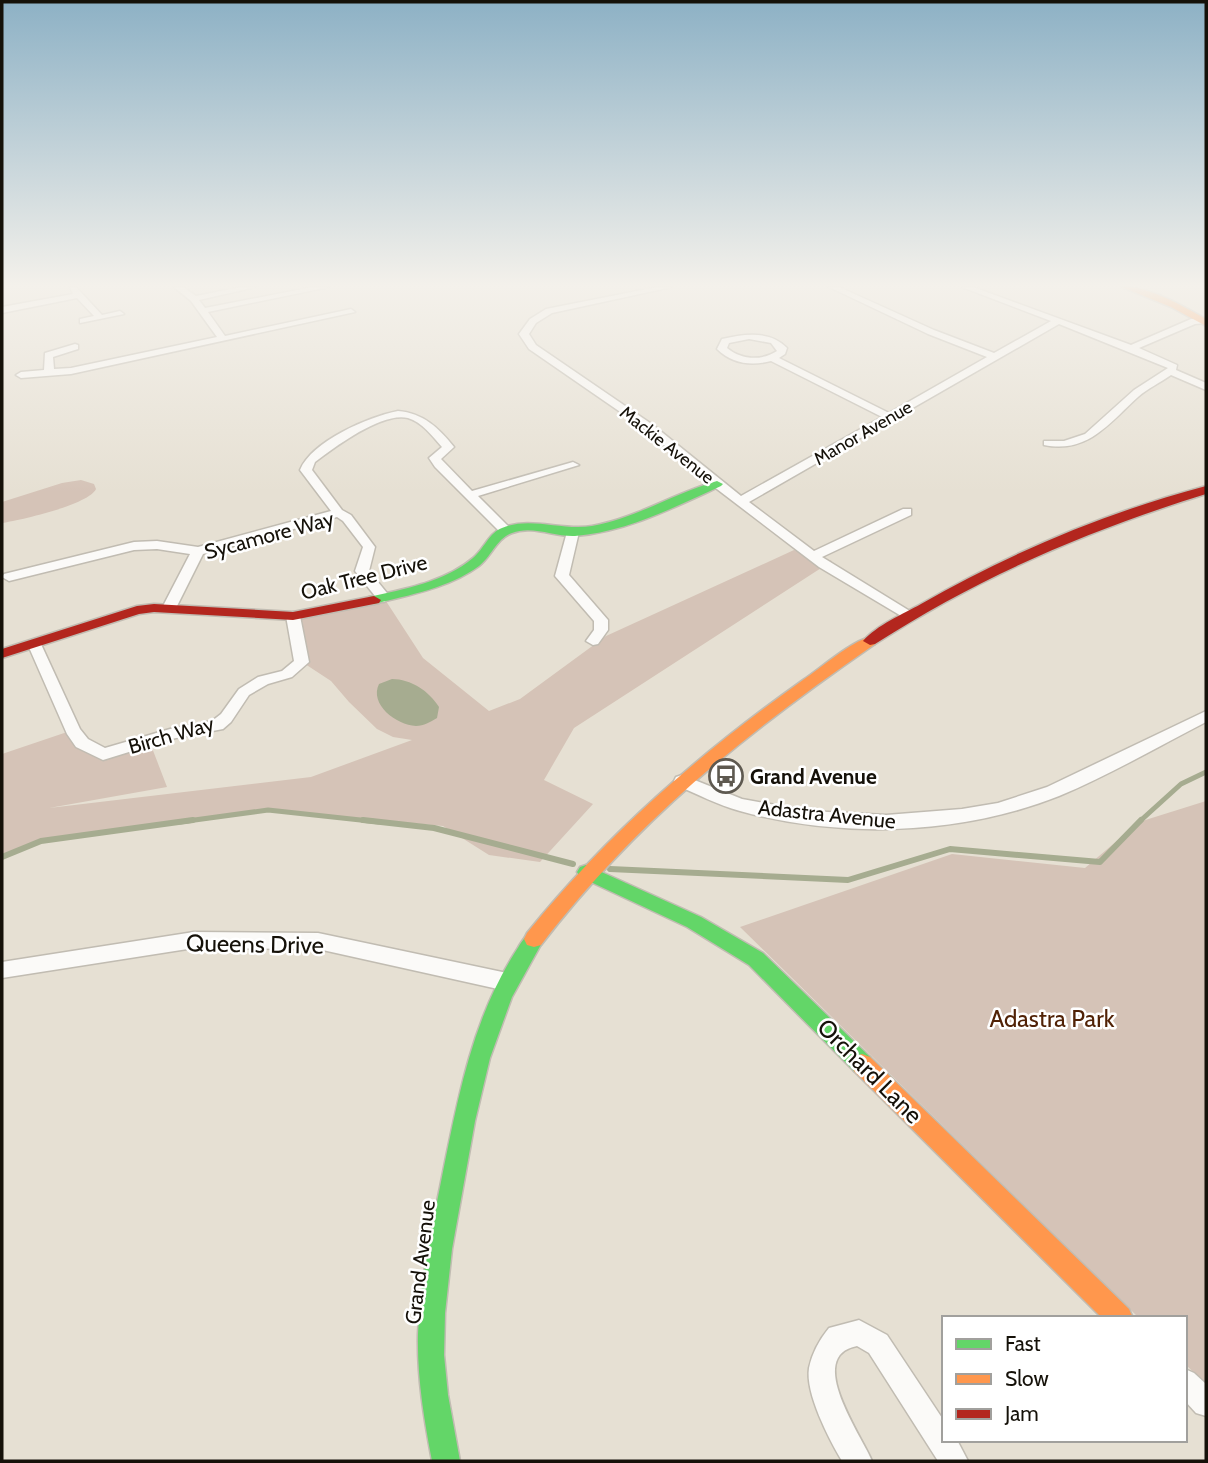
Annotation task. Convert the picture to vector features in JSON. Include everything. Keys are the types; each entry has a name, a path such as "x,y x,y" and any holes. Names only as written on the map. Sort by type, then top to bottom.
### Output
{"street":[{"path":"48,355 49,372"},
{"path":"21,375 71,370 146,355"},
{"name":"Mackie Avenue","path":"544,355 649,427 717,484 813,556 908,616"},
{"path":"729,355 742,360 777,355"},
{"path":"991,355 995,357"},
{"name":"Manor Avenue","path":"740,502 998,355"},
{"path":"1048,443 1066,446 1099,432 1138,392 1174,367 1150,355"},
{"path":"772,358 890,417"},
{"path":"1169,371 1206,387"},
{"path":"338,513 306,470 310,460 383,417 401,414 419,419 436,434 447,447 435,458 448,476 505,530 523,527 573,532 604,527 659,510 717,484"},
{"path":"468,495 573,464"},
{"name":"Grand Avenue","path":"446,1461 431,1349 442,1226 472,1091 487,1038 507,982 547,918 586,872 682,781 817,676 908,616 995,568 1070,534 1121,515 1206,490"},
{"path":"813,556 907,512"},
{"name":"Sycamore Way","path":"169,608 198,551 338,513 346,518 369,547 362,571 384,598"},
{"name":"Oak Tree Drive","path":"2,654 137,610 169,608 293,616 384,598 429,586 478,561 505,530"},
{"path":"573,532 562,576 601,620 601,630 593,641"},
{"path":"9,576 147,545 198,551"},
{"name":"Birch Way","path":"35,645 73,730 82,743 103,754 170,734 217,725 226,718 244,692 263,680 296,669 302,662 293,616"},
{"name":"Adastra Avenue","path":"682,781 741,805 804,816 907,822 947,818 1027,801 1068,786 1206,716"},
{"name":"Orchard Lane","path":"586,872 662,903 725,937 756,958 1119,1316"},
{"name":"Queens Drive","path":"2,970 194,940 304,941 507,982"},
{"path":"849,1458 821,1376 827,1352 838,1337 859,1334 878,1344 954,1461"},
{"path":"1187,1384 1206,1403"}],"green space":[{"path":"81,480 94,484 96,489 81,501 53,511 2,523 2,502 62,483"},
{"path":"794,550 832,561 574,728 544,780 593,804 540,862 489,855 443,826 268,810 41,841 2,857 2,754 73,730 103,754 149,740 167,787 49,808 311,777 412,740 393,737 377,729 331,681 302,662 293,616 384,598 423,658 489,711 520,699 606,636"},
{"name":"Adastra Park","path":"1206,801 1206,1384 1187,1366 1187,1316 1137,1316 740,927 952,854 1085,868 1139,822"}],"shaded area":[{"path":"392,679 406,681 425,691 439,707 437,718 416,726 400,722 386,712 377,692 379,684"}],"waterway":[{"path":"1139,822 1181,784 1206,772"},
{"path":"180,822 268,810 379,822"},
{"path":"2,857 41,841 193,820"},
{"path":"363,820 434,828 573,864"},
{"path":"610,869 848,880 950,849 1100,862 1139,822"}],"traffic: fast":[{"path":"374,600 455,575 478,561 499,535 507,530 524,527 568,532 595,529 648,513 717,484"},
{"path":"586,872 694,922 756,959 862,1064"},
{"path":"446,1461 434,1395 431,1355 432,1313 440,1249 464,1121 480,1058 502,997 516,967 534,939"}],"traffic: slow":[{"path":"534,939 569,895 647,813 733,740 870,641"},
{"path":"862,1064 1118,1316"}],"traffic: jam":[{"path":"870,641 951,592 1032,552 1116,519 1206,490"},
{"path":"2,654 137,610 154,608 293,616 374,600"}],"place":[{"name":"Grand Avenue","path":"726,776"}]}
